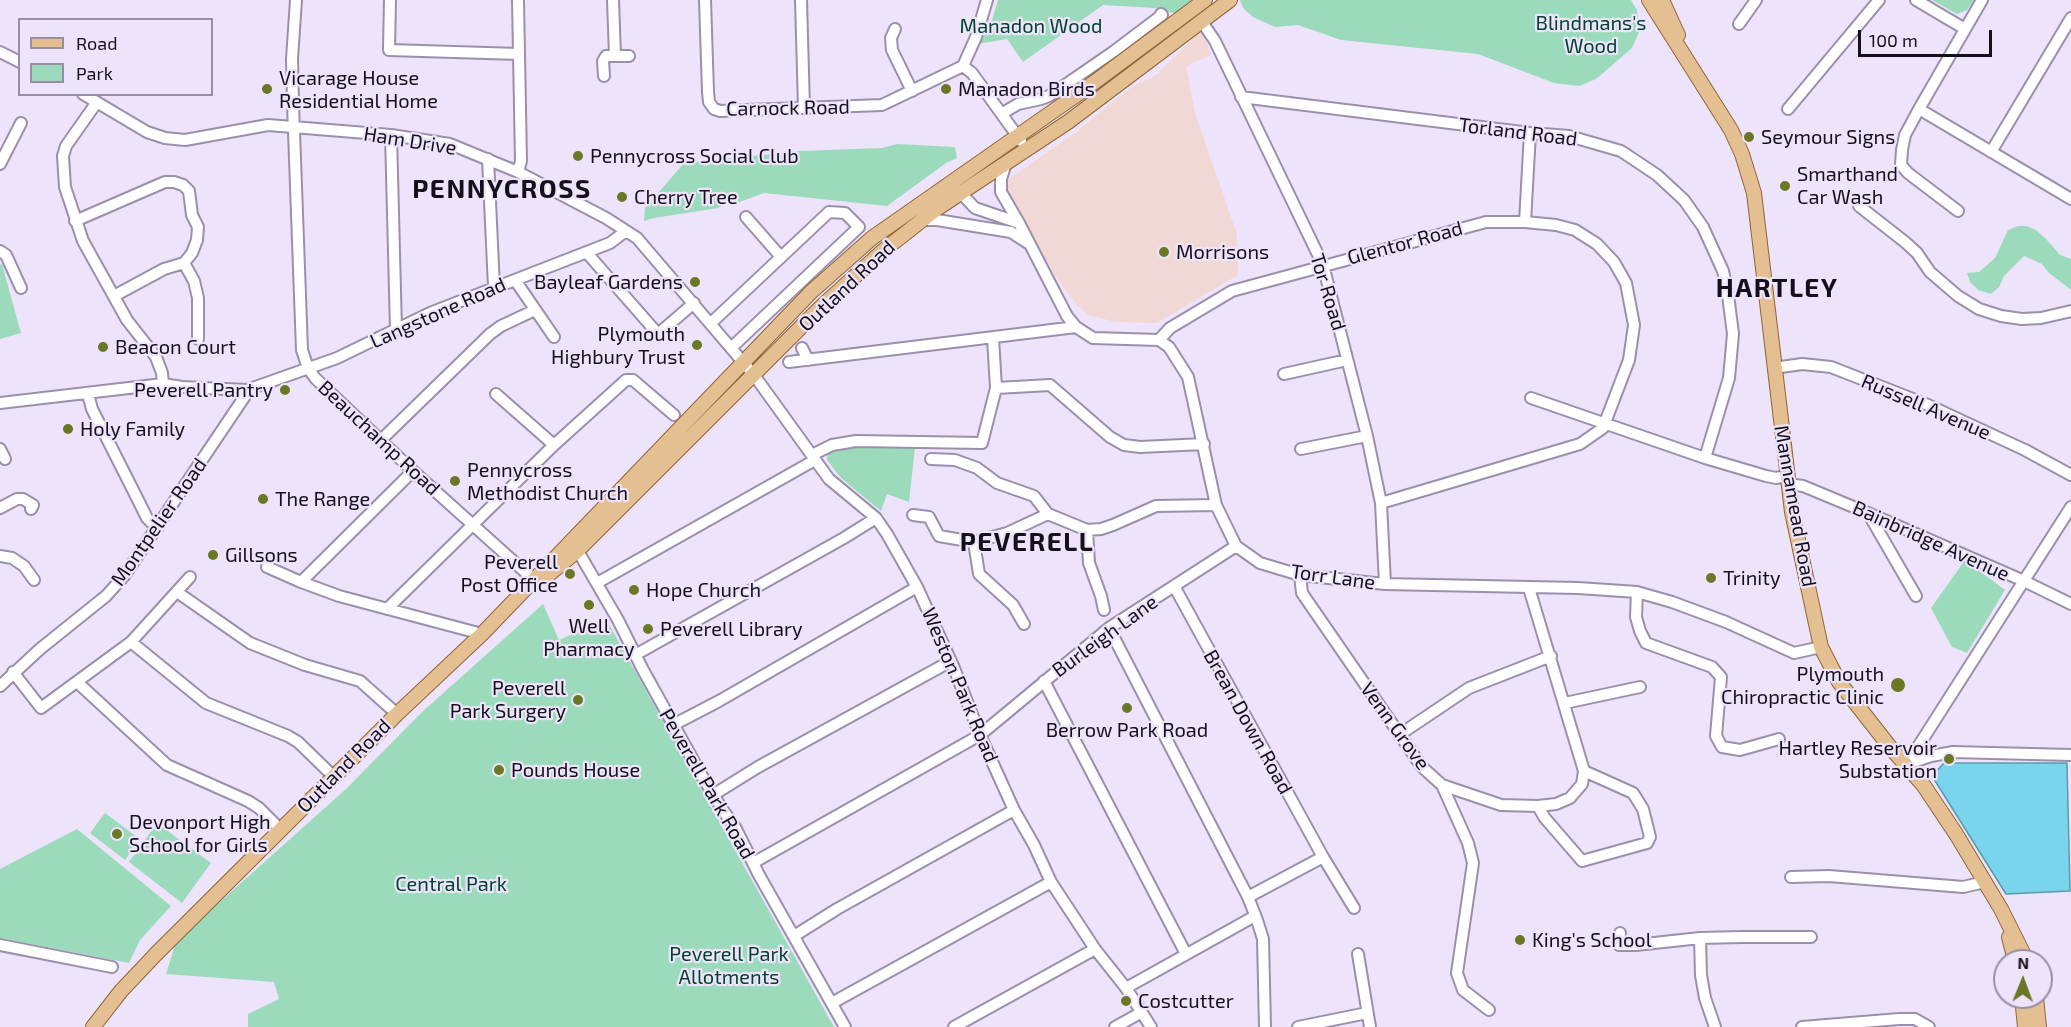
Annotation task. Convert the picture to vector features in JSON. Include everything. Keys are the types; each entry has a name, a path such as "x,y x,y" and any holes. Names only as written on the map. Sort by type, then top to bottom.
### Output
{"main road":[{"name":"Outland Road","path":"93,1027 145,965 333,776 482,634 533,579 575,546 811,292 871,238 1092,84 1205,0"},
{"name":"Outland Road","path":"500,614 575,546 754,375 821,307 884,250 922,220 1068,122 1230,0"},
{"name":"Mannamead Road","path":"1648,0 1731,130 1742,154 1754,193 1788,480 1798,545 1821,646 1839,682 1924,786 1985,882 2022,949"},
{"name":"Mannamead Road","path":"1662,0 1689,62"},
{"name":"Mannamead Road","path":"2001,909 2012,949"},
{"path":"2023,1009 2025,1027"},
{"path":"2037,1009 2039,1027"}],"street":[{"path":"296,0 292,59 302,350 308,368"},
{"path":"390,0 389,50 519,54"},
{"path":"518,0 521,161 518,172"},
{"path":"613,0 615,56"},
{"name":"Carnock Road","path":"705,0 709,102 714,109 720,111 882,105 963,66"},
{"path":"801,0 804,108"},
{"path":"987,0 976,37 963,66 1003,113 1027,150"},
{"path":"1739,24 1756,0"},
{"path":"1788,109 1879,0"},
{"path":"1916,0 1965,29"},
{"path":"1958,211 1908,173 1901,165 1905,135 1983,0"},
{"path":"1003,113 1018,104 1049,96 1113,52 1161,14"},
{"path":"1991,152 2071,18"},
{"name":"Tor Road","path":"1202,21 1215,41 1323,265 1381,503 1385,584"},
{"path":"895,29 891,38 892,50 912,91"},
{"path":"0,52 18,61"},
{"path":"604,76 603,61 606,56 629,56"},
{"name":"Ham Drive","path":"86,96 147,132 165,138 185,140 268,125 295,126 392,135 450,144 489,159 518,172 637,238 743,363"},
{"name":"Torland Road","path":"1241,97 1569,136 1621,151 1669,185 1703,227 1723,271 1728,295 1733,334 1730,378 1705,458"},
{"path":"97,102 66,146 63,156 64,187 75,221 101,275 127,320 156,357 163,384"},
{"path":"1919,109 2071,199"},
{"path":"0,164 21,123"},
{"path":"1525,222 1530,133"},
{"path":"392,135 396,330"},
{"path":"489,159 494,287"},
{"path":"1006,163 1001,179 1001,192 1067,316 1076,327 1093,338 1159,340"},
{"path":"75,221 165,182 183,185 189,191 192,215 198,227 197,240 192,253 184,263 164,269 114,296"},
{"path":"951,182 975,208 1019,223"},
{"path":"1861,222 1863,209 1917,253 1930,272 1958,296 1979,309 2001,316 2022,319 2041,318 2071,311"},
{"path":"711,323 829,212 845,213 859,227 731,348"},
{"path":"746,217 781,257"},
{"path":"922,220 937,219 1011,232 1030,244"},
{"name":"Glentor Road","path":"1159,340 1170,328 1232,291 1323,265 1486,222 1525,222 1567,227 1597,244 1614,262 1626,283 1633,313 1632,343 1626,368 1605,423"},
{"name":"Langstone Road","path":"247,390 337,358 430,313 610,243 626,231"},
{"path":"0,251 6,255 21,288"},
{"path":"587,253 658,334 694,303"},
{"path":"184,263 194,281 198,298 198,339"},
{"path":"515,280 554,337"},
{"path":"382,439 490,334 501,326 535,310"},
{"path":"789,362 1076,327"},
{"path":"597,583 814,458 832,445 855,441 982,443 996,388 993,338"},
{"name":"Torr Lane","path":"1159,340 1169,347 1188,377 1216,505 1236,546 1260,563 1299,575 1385,584 1637,592 1726,622 1794,653 1821,646"},
{"path":"802,348 808,360"},
{"path":"1284,374 1347,360"},
{"name":"Weston Park Road","path":"743,363 829,479 876,518 918,587 967,699 980,735 1014,810 1051,882 1095,949 1126,988 1151,1027"},
{"name":"Russell Avenue","path":"1774,368 1802,364 1831,367 1928,405 2025,450 2071,476"},
{"name":"Beauchamp Road","path":"308,368 315,378 382,439 413,471 533,579"},
{"path":"387,609 554,445 626,380 633,380 674,415"},
{"path":"0,403 163,384 247,390"},
{"path":"996,388 1050,385 1110,436 1124,445 1140,447 1204,444"},
{"name":"Montpelier Road","path":"0,686 13,672 106,596 124,576 247,390"},
{"path":"88,394 92,409 147,518 157,528"},
{"path":"496,394 554,445"},
{"name":"Bainbridge Avenue","path":"1531,398 1705,458 1788,480 2024,581 2071,604"},
{"path":"1381,503 1580,444 1600,430 1605,423"},
{"path":"1301,449 1366,436"},
{"path":"931,459 956,460 977,468 997,483 1034,496 1048,514 1088,530 1113,525 1156,506 1216,505"},
{"path":"301,582 413,471"},
{"path":"0,508 9,502 23,498 33,505 31,509"},
{"path":"1906,764 2071,507"},
{"path":"1868,513 1916,596"},
{"path":"913,515 929,517 939,536 974,542 1007,533 1048,514"},
{"path":"635,655 876,518"},
{"path":"1088,530 1089,563 1104,610"},
{"path":"974,542 979,574 1013,605 1023,624"},
{"name":"Peverell Park Road","path":"575,546 713,795 735,826 753,863 845,1027"},
{"name":"Burleigh Lane","path":"753,863 980,735 1110,628 1236,546"},
{"path":"0,556 12,558 24,566 34,580"},
{"path":"267,567 339,596 482,634"},
{"name":"Venn Grove","path":"1299,575 1302,593 1422,767 1442,785 1501,805 1538,806 1556,804 1570,798 1582,784 1584,771"},
{"path":"13,672 42,708 131,642 190,577"},
{"name":"Brean Down Road","path":"1174,586 1323,857 1354,908"},
{"path":"674,725 918,587"},
{"path":"1530,588 1584,771 1633,793 1643,809 1650,837 1647,843 1582,861 1544,818 1538,806"},
{"path":"177,592 250,644 305,665 360,681 397,714"},
{"path":"1637,592 1636,617 1646,643 1712,667 1720,677 1716,736 1722,747 1740,750 1779,740"},
{"path":"1110,628 1248,897 1263,939 1265,1027"},
{"path":"131,642 207,703 298,742 333,776"},
{"path":"1399,735 1468,688 1551,656"},
{"path":"713,795 758,767 951,661"},
{"path":"1044,681 1186,954"},
{"path":"76,682 167,765 248,801 259,808 280,829"},
{"path":"1565,703 1641,687"},
{"path":"1906,764 1953,752 2071,755"},
{"path":"1442,785 1471,849 1473,863 1457,973 1463,990 1489,1010"},
{"path":"794,936 837,909 1014,810"},
{"path":"1248,897 1323,857"},
{"path":"1791,877 1829,876 1963,887 1985,882"},
{"path":"832,1003 1051,882"},
{"path":"1126,988 1255,916"},
{"path":"1618,945 1700,939 1784,942 1811,938"},
{"path":"1700,939 1701,975 1705,998 1715,1027"},
{"path":"0,945 112,967"},
{"path":"954,1027 1095,949"},
{"path":"1358,954 1370,1027"},
{"path":"1115,1027 1142,1012"},
{"path":"1298,1027 1367,1013"},
{"path":"1802,1027 1899,1019 1915,1019 1929,1027"}],"shaded area":[{"path":"1202,30 1211,55 1186,66 1195,113 1237,234 1238,275 1157,323 1115,322 1089,315 1078,306 1062,286 1004,192 1005,182 1077,131 1130,88 1156,75"}],"green space":[{"name":"Manadon Wood","path":"998,0 1196,0 1177,14 1155,8 1103,5 1023,62 1007,39 978,44 990,27"},
{"name":"Blindmans's Wood","path":"1240,0 1631,0 1637,10 1640,30 1632,48 1596,79 1579,86 1554,83 1478,54 1341,40 1298,25 1275,27 1253,17 1243,8"},
{"path":"1932,0 1974,0 1967,10 1957,14"},
{"path":"897,144 955,147 957,158 946,163 887,206 764,193 734,204 727,203 718,208 644,221 645,208 684,163 801,151 882,148"},
{"path":"2018,226 2027,226 2036,230 2060,255 2071,259 2071,290 2049,273 2042,264 2024,256 2004,276 1999,287 1991,294 1978,290 1970,282 1967,273 1979,272 1995,258 2008,230"},
{"path":"2,264 21,333 0,339 0,265"},
{"path":"864,446 915,448 909,502 887,494 881,511 841,478 827,460 828,452"},
{"path":"1965,560 2005,590 1967,653 1952,647 1931,608"},
{"name":"Central Park","path":"543,604 559,640 606,619 834,1027 248,1027 248,1014 279,999 274,982 166,974 176,942 184,934 346,789 422,712"},
{"path":"105,813 140,839 125,860 90,833"},
{"path":"157,823 211,863 182,903 129,862"},
{"path":"77,829 171,906 140,940 129,963 0,938 0,869"}],"water":[{"path":"1944,763 2067,763 2070,891 2006,894 1932,776"}],"place":[{"name":"Vicarage House Residential Home","path":"267,89"},
{"name":"Manadon Birds","path":"946,89"},
{"name":"Seymour Signs","path":"1749,137"},
{"name":"Pennycross Social Club","path":"578,156"},
{"name":"Smarthand Car Wash","path":"1785,186"},
{"name":"Cherry Tree","path":"622,197"},
{"name":"Morrisons","path":"1164,252"},
{"name":"Bayleaf Gardens","path":"695,282"},
{"name":"Plymouth Highbury Trust","path":"697,345"},
{"name":"Beacon Court","path":"103,347"},
{"name":"Peverell Pantry","path":"285,390"},
{"name":"Holy Family","path":"68,429"},
{"name":"Pennycross Methodist Church","path":"455,481"},
{"name":"The Range","path":"263,499"},
{"name":"Gillsons","path":"213,555"},
{"name":"Peverell Post Office","path":"570,574"},
{"name":"Trinity","path":"1711,578"},
{"name":"Hope Church","path":"634,590"},
{"name":"Well Pharmacy","path":"589,605"},
{"name":"Peverell Library","path":"648,629"},
{"name":"Plymouth Chiropractic Clinic","path":"1898,685"},
{"name":"Peverell Park Surgery","path":"578,700"},
{"name":"Berrow Park Road","path":"1127,708"},
{"name":"Hartley Reservoir Substation","path":"1949,759"},
{"name":"Pounds House","path":"499,770"},
{"name":"Devonport High School for Girls","path":"117,834"},
{"name":"King's School","path":"1520,940"},
{"name":"Costcutter","path":"1126,1001"}],"district":[{"name":"PENNYCROSS","path":"502,189"},
{"name":"HARTLEY","path":"1777,288"},
{"name":"PEVERELL","path":"1027,542"}],"park label":[{"name":"Peverell Park Allotments","path":"729,966"}]}
